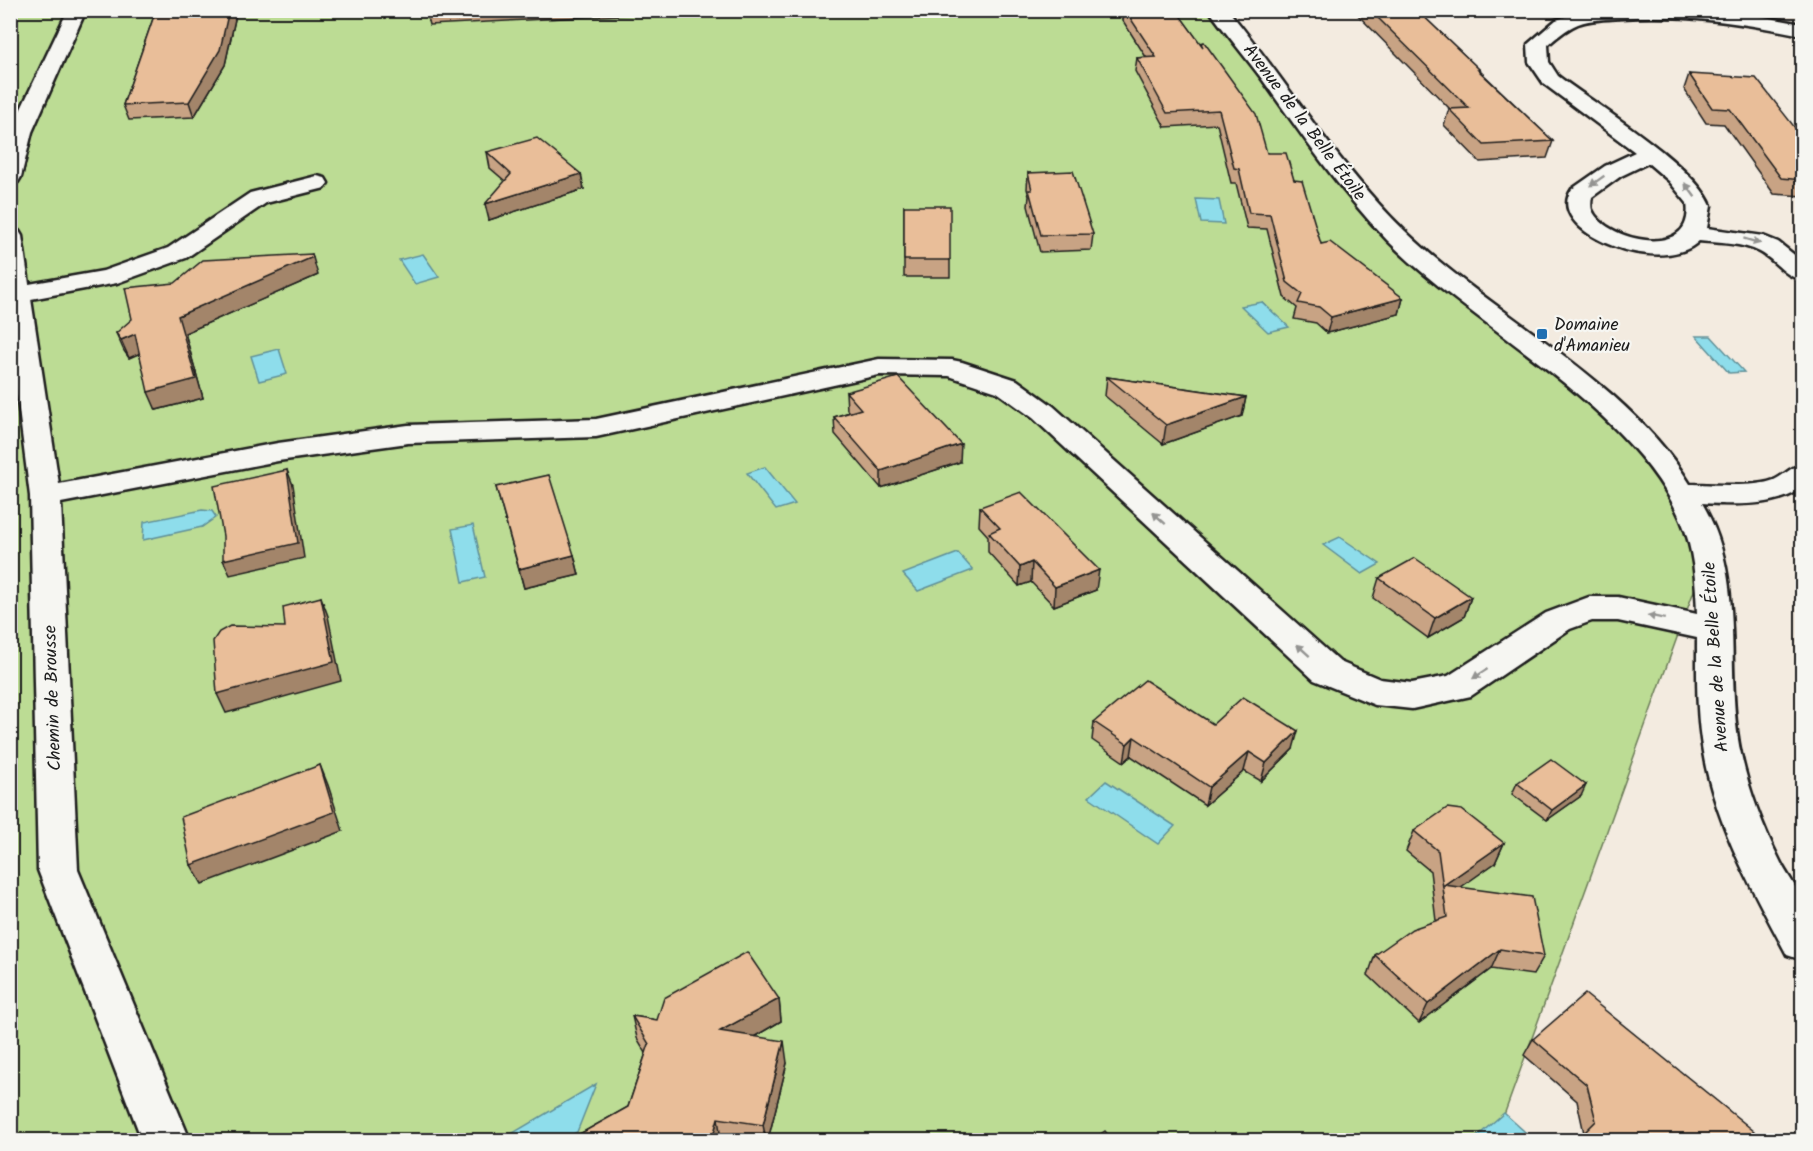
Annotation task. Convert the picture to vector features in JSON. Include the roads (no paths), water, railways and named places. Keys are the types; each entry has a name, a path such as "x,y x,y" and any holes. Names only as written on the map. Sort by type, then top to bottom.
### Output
{"street":[{"path":"10,177 21,132 77,10"},
{"name":"Avenue de la Belle Étoile","path":"1218,10 1288,100 1350,186 1398,237 1604,405 1646,447 1682,493 1697,522 1711,565 1717,723 1722,758 1732,796 1766,878 1803,942"},
{"path":"1649,154 1613,171 1580,194 1580,211 1593,227 1607,236 1639,246 1659,249 1675,247 1684,243 1694,233 1700,216 1699,202 1679,176 1551,80 1539,62 1538,44 1553,30 1568,21 1586,16 1672,10 1718,14 1803,29"},
{"path":"20,294 108,278 177,253 258,198 317,183"},
{"path":"1694,233 1754,241 1769,247 1803,273"},
{"name":"Chemin de Brousse","path":"10,236 20,294 45,496 58,870 166,1140"},
{"path":"45,496 278,452 396,435 596,428 879,367 952,368 1007,386 1043,412 1327,671 1375,692 1412,696 1458,687 1558,621 1588,609 1618,609 1713,629"},
{"path":"1682,493 1734,495 1782,489 1803,474"}],"water":[{"path":"1196,199 1219,200 1224,224 1201,223"},
{"path":"423,254 439,277 415,284 399,260"},
{"path":"1262,302 1289,327 1268,332 1241,306"},
{"path":"1696,336 1711,336 1744,372 1729,373"},
{"path":"279,349 287,374 259,381 251,356"},
{"path":"765,467 795,504 776,510 747,473"},
{"path":"202,510 212,511 216,517 202,527 143,540 144,522"},
{"path":"473,525 485,577 463,582 452,529"},
{"path":"1340,537 1380,564 1362,574 1323,545"},
{"path":"958,553 973,570 918,591 903,574"},
{"path":"1106,781 1175,826 1158,844 1089,797"},
{"path":"596,1084 577,1132 563,1140 501,1140"},
{"path":"1504,1113 1534,1140 1473,1140"}],"place":[{"name":"Domaine d'Amanieu","path":"1542,334"}]}
